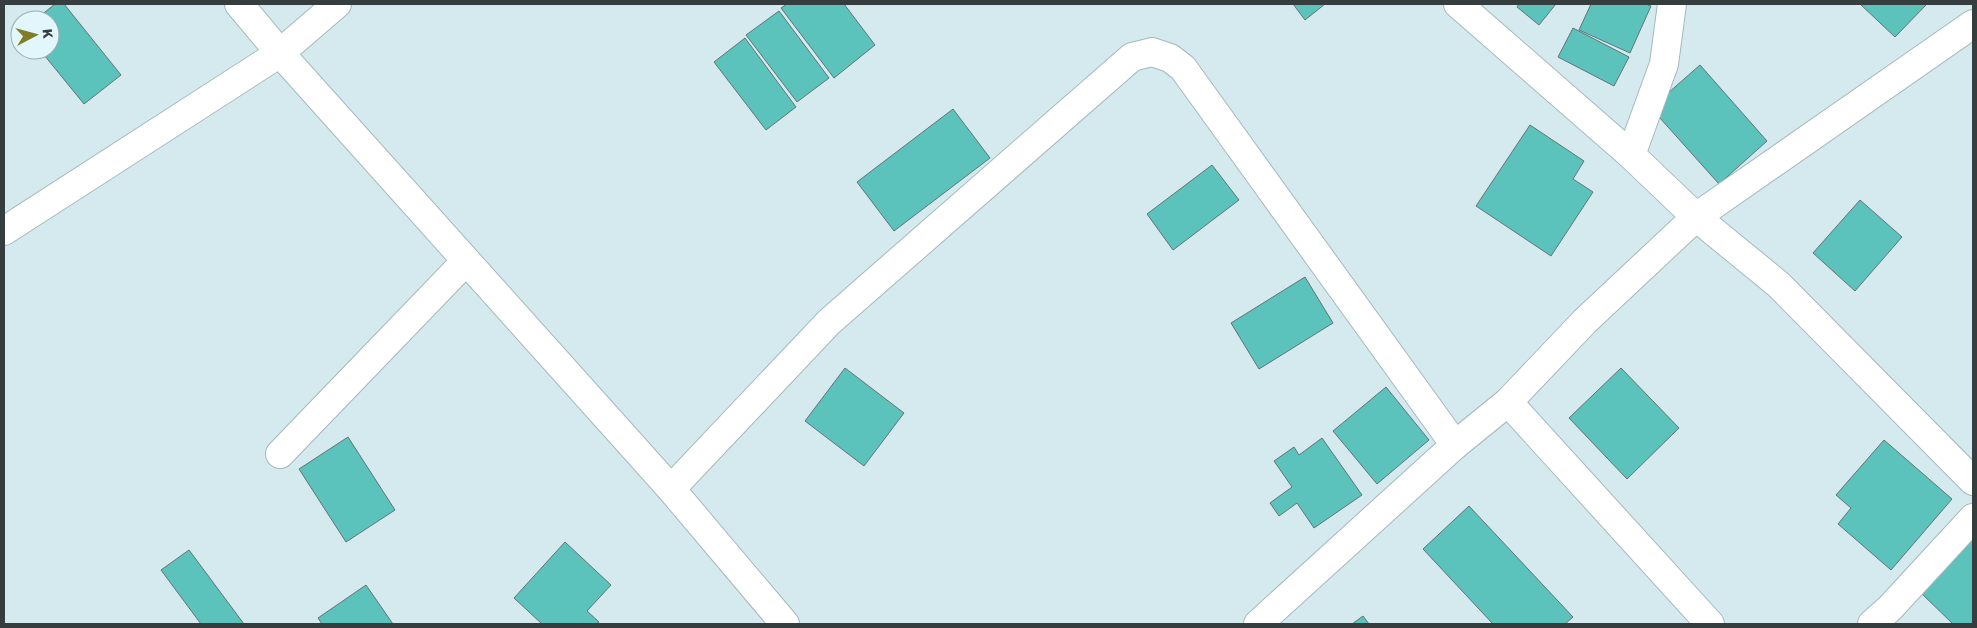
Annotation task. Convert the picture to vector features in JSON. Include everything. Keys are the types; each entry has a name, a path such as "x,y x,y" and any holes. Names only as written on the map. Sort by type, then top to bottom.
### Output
{"street":[{"path":"239,4 280,53 671,489 785,624"},
{"path":"4,230 280,53 337,4"},
{"path":"1458,4 1631,155 1696,217 1779,285 1973,480"},
{"path":"1631,155 1664,64 1672,4"},
{"path":"1258,624 1455,445 1508,402 1585,321 1696,217 1973,24"},
{"path":"671,489 829,322 1132,57 1152,52 1170,58 1183,68 1455,445"},
{"path":"280,454 466,261"},
{"path":"1508,402 1710,624"},
{"path":"1872,624 1890,608 1973,518"}],"building":[{"path":"55,4 64,4 121,75 84,104 48,60 60,60 60,10 48,10"},
{"path":"787,4 844,4 875,45 834,78 781,8"},
{"path":"1293,4 1325,4 1305,20"},
{"path":"1519,4 1556,4 1539,25 1517,7"},
{"path":"1591,4 1646,4 1651,6 1630,53 1579,30"},
{"path":"1860,4 1927,4 1895,37"},
{"path":"779,11 829,78 797,102 746,35"},
{"path":"1573,28 1629,57 1614,86 1558,57"},
{"path":"745,38 796,107 766,130 714,62"},
{"path":"1700,65 1767,141 1719,184 1651,108"},
{"path":"953,109 990,158 894,231 857,182"},
{"path":"1530,125 1584,161 1573,179 1593,192 1551,256 1476,206"},
{"path":"1212,165 1239,200 1173,250 1147,214"},
{"path":"1860,200 1902,237 1855,291 1813,253"},
{"path":"1305,277 1333,323 1259,369 1231,323"},
{"path":"845,368 904,413 864,466 805,421"},
{"path":"1621,368 1679,428 1627,479 1569,418"},
{"path":"1386,387 1429,440 1377,484 1333,431"},
{"path":"348,437 395,510 346,542 299,469"},
{"path":"1322,438 1362,495 1314,528 1297,503 1279,516 1270,503 1292,487 1274,461 1294,447 1299,455"},
{"path":"1884,440 1952,499 1891,570 1838,524 1851,508 1836,495"},
{"path":"1469,506 1573,617 1565,624 1493,624 1423,549"},
{"path":"1973,538 1973,624 1953,624 1920,592"},
{"path":"565,542 611,585 587,611 599,622 596,624 542,624 514,598"},
{"path":"189,550 244,624 201,624 161,570"},
{"path":"366,585 393,624 322,624 318,618"},
{"path":"1363,616 1369,624 1352,624"}]}
